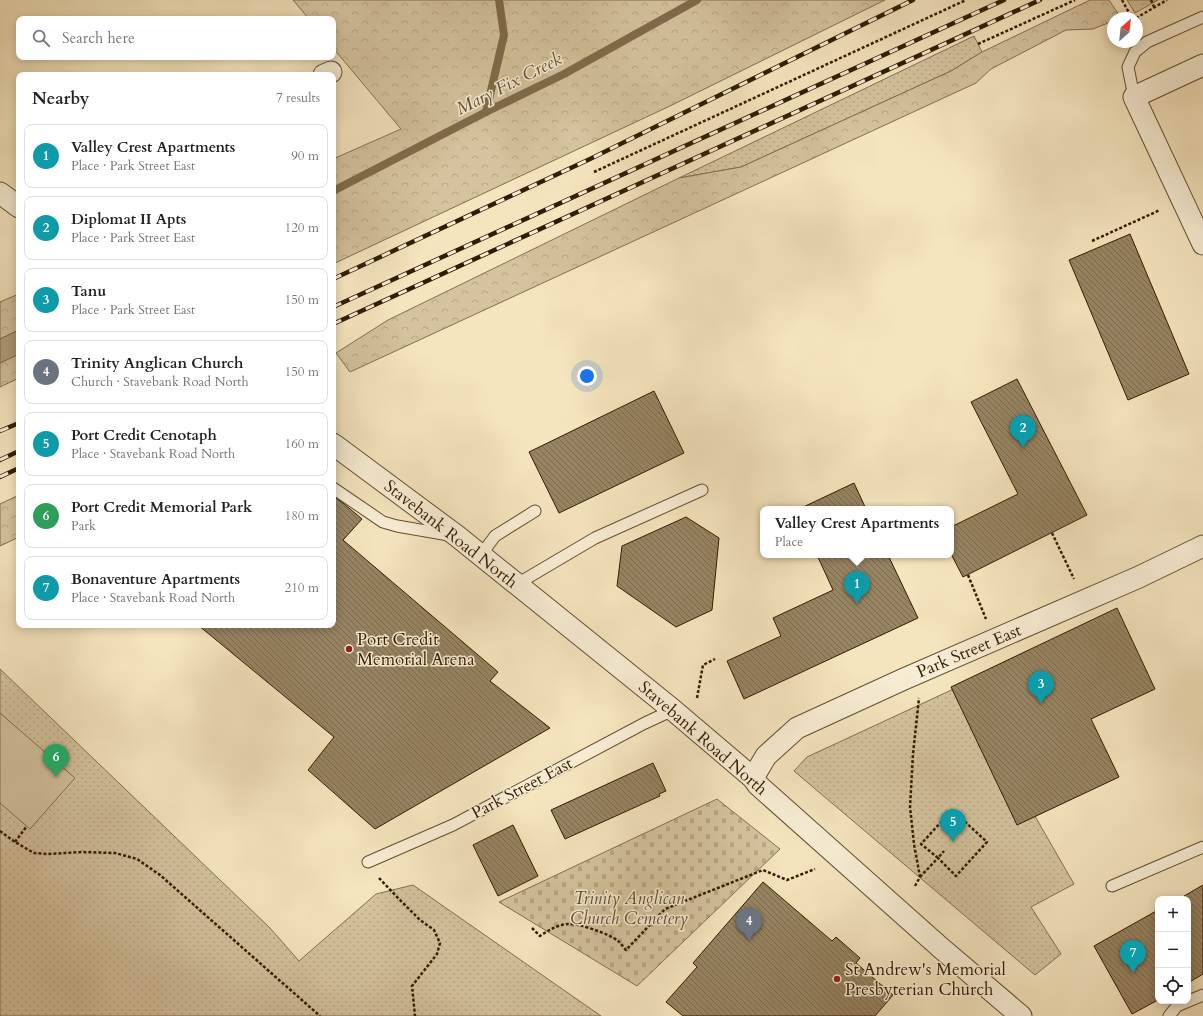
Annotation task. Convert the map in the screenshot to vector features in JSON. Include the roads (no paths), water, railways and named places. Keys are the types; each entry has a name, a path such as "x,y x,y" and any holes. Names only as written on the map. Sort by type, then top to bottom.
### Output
{"street":[{"path":"1203,65 1134,97 1203,244"},
{"path":"0,193 16,205"},
{"name":"Stavebank Road North","path":"336,446 457,536 673,710 753,778 764,790 941,948 1021,1016"},
{"name":"Park Street East","path":"753,778 766,756 797,728 904,679 1139,577 1203,546"}],"lane":[{"path":"1134,97 1128,67 1135,52 1147,42 1203,17"},
{"path":"336,490 383,522 397,526 457,536"},
{"path":"517,584 595,538 702,490"},
{"path":"481,555 495,536 535,511"},
{"name":"Park Street East","path":"370,862 453,825 673,710"},
{"path":"1112,886 1203,847"},
{"path":"1169,1016 1177,1006 1203,995"}],"waterway":[{"path":"486,112 504,35 499,0"},
{"name":"Mary Fix Creek","path":"336,189 486,112 564,74 697,0"}],"railway":[{"path":"336,278 590,159 913,0"},
{"path":"336,306 1004,0"},
{"path":"336,323 1040,0"},
{"path":"0,431 16,424"},
{"path":"0,460 16,452"},
{"path":"0,477 16,469"}],"place":[{"name":"Diplomat II Apts","path":"1023,448"},
{"name":"Valley Crest Apartments","path":"857,604"},
{"name":"Port Credit Memorial Arena","path":"349,649"},
{"name":"Tanu","path":"1041,704"},
{"name":"Port Credit Memorial Park","path":"56,777"},
{"name":"Port Credit Cenotaph","path":"953,842"},
{"name":"Trinity Anglican Church","path":"749,941"},
{"name":"Bonaventure Apartments","path":"1133,973"},
{"name":"St Andrew's Memorial Presbyterian Church","path":"837,979"}],"park label":[{"name":"Trinity Anglican Church Cemetery","path":"629,908"}]}
